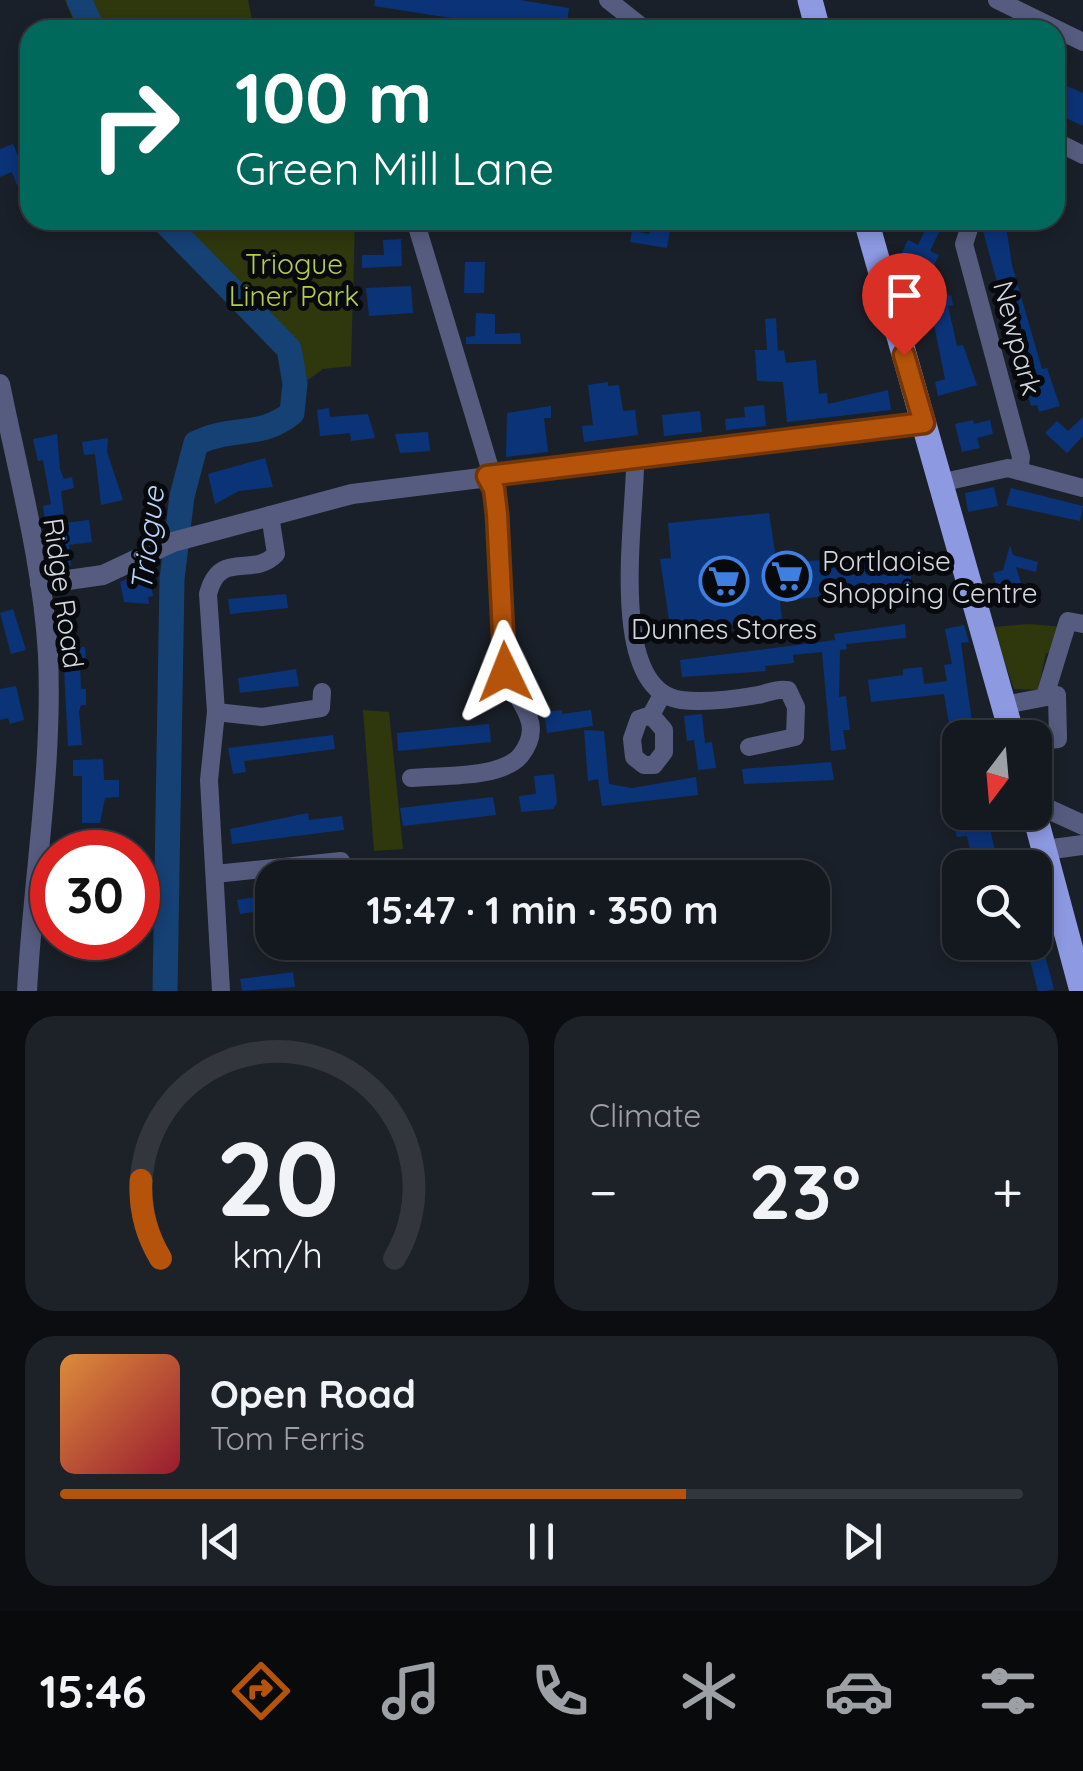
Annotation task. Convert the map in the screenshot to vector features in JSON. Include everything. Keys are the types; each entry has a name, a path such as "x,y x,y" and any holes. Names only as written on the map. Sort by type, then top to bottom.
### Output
{"main road":[{"path":"869,230 944,482 1008,720"},
{"path":"1039,830 1045,850"},
{"path":"1052,877 1082,991"}],"street":[{"path":"608,0 633,20"},
{"path":"997,0 1035,20 1039,0"},
{"path":"411,778 500,767 518,758 529,739 525,703 509,683 504,664 494,489 417,230"},
{"name":"Newpark","path":"969,230 964,244 1021,457 1019,471"},
{"name":"Ridge Road","path":"0,384 40,584 48,652 49,727 27,991"},
{"path":"40,584 102,576 161,546 352,494 924,423"},
{"path":"636,458 628,536 632,609 644,670 662,695 688,701 788,690 796,707 795,737 749,747"},
{"path":"944,482 1008,468 1083,488"},
{"path":"221,991 209,780 216,712 208,594 212,576 222,569 269,562 276,554 270,515"},
{"path":"1045,696 1068,621 1083,624"},
{"path":"216,712 262,717 321,708 322,692"},
{"path":"651,715 662,695"},
{"path":"1004,705 1058,696 1058,738 1052,740"},
{"path":"1052,811 1083,826"},
{"path":"1045,850 1083,844"},
{"path":"215,874 255,870"}],"green space":[{"path":"65,0 248,0 252,20 73,20"},
{"name":"Triogue Liner Park","path":"355,230 351,366 323,369 308,380 301,363 157,232"},
{"path":"992,627 1064,627 1057,653 1046,653 1038,690 1014,689"},
{"path":"363,710 389,712 403,849 374,851"}],"building":[{"path":"375,0 520,0 569,8 567,20 464,20 374,6"},
{"path":"1065,85 1083,93 1083,126 1065,118"},
{"path":"13,144 20,161 20,184 17,185 12,172 0,177 0,149"},
{"path":"650,230 670,230 667,248 630,242 632,231 649,234"},
{"path":"925,230 940,230 930,251 939,255 932,270 901,255 908,240 918,245"},
{"path":"1007,230 1012,265 1042,369 1047,368 1060,406 1039,412 1037,405 1031,406 983,231"},
{"path":"401,239 402,266 362,268 362,255 384,255 383,240"},
{"path":"465,262 485,262 484,293 464,293"},
{"path":"411,286 413,313 369,316 366,288"},
{"path":"951,295 953,305 948,306 957,346 963,345 977,385 938,396 935,382 945,379 929,300"},
{"path":"476,313 495,314 495,334 520,333 521,344 466,344 466,337 475,336"},
{"path":"776,318 778,351 784,350 786,363 816,360 819,394 827,393 828,404 888,390 891,410 787,422 783,382 757,381 755,350 767,350 765,319"},
{"path":"608,382 608,386 619,385 623,411 635,410 638,435 584,442 582,426 593,425 588,385"},
{"path":"764,405 766,426 726,430 725,419 745,417 744,407"},
{"path":"551,406 551,418 544,418 548,452 506,457 507,413"},
{"path":"329,408 330,417 368,414 375,438 351,441 350,433 320,436 317,410"},
{"path":"700,411 702,432 664,436 662,415"},
{"path":"1083,417 1083,436 1067,453 1045,433 1057,421 1068,431"},
{"path":"973,420 974,424 990,420 993,434 977,438 980,448 962,452 955,424"},
{"path":"428,432 430,451 400,453 395,434"},
{"path":"57,434 60,469 64,479 72,477 74,488 61,491 65,523 89,520 92,542 69,545 71,566 52,568 43,506 51,504 43,460 38,461 33,439"},
{"path":"108,438 107,452 123,500 101,505 95,454 84,455 82,442"},
{"path":"265,458 273,487 239,491 215,504 208,474"},
{"path":"994,487 998,506 968,512 965,493"},
{"path":"1011,488 1083,506 1080,521 1006,505"},
{"name":"Portlaoise Shopping Centre","path":"769,513 777,564 908,552 912,587 780,601 782,619 671,633 660,559 671,558 668,523"},
{"path":"1010,545 1013,555 1038,562 1036,572 1016,567 1023,590 999,597 993,573 1003,570"},
{"path":"148,571 153,596 148,597 149,604 124,602 120,582"},
{"path":"286,594 288,608 230,614 228,599"},
{"path":"13,609 26,650 11,654 0,613"},
{"path":"905,624 906,638 846,644 847,649 840,650 839,697 846,696 850,730 843,730 846,749 831,751 822,652 793,655 794,663 765,666 766,671 682,677 680,660 835,640 834,634"},
{"path":"964,625 969,642 961,643 972,720 948,720 944,694 871,702 868,680 903,675 903,669 922,667 924,684 947,681 944,665 952,664 945,629"},
{"path":"85,647 86,666 80,666 81,689 86,689 86,705 81,705 79,711 82,745 68,746 63,648"},
{"path":"296,669 299,686 240,693 238,678"},
{"path":"16,686 24,720 10,724 8,718 0,720 0,689"},
{"path":"562,710 562,714 591,710 593,726 547,733 544,712"},
{"path":"702,714 705,743 712,742 716,768 698,770 694,740 687,741 684,716"},
{"path":"489,724 491,742 398,751 397,733"},
{"path":"584,730 604,731 609,784 632,788 696,777 698,795 602,806 598,779 588,781"},
{"path":"333,735 335,749 244,761 246,772 233,774 228,748"},
{"path":"103,759 104,780 119,780 119,797 105,798 100,823 82,823 82,776 73,776 73,760"},
{"path":"831,762 834,780 744,784 742,769"},
{"path":"554,774 557,803 553,809 521,812 519,796 536,794 534,776"},
{"path":"493,797 496,815 403,826 400,808"},
{"path":"308,813 309,820 342,816 344,830 232,844 230,829"},
{"path":"955,830 990,830 995,850 970,850 967,836 957,837"},
{"path":"255,897 255,912 240,914 237,900"},
{"path":"1030,960 1046,960 1054,989 1038,991"},
{"path":"293,972 295,987 242,991 240,979"}],"waterway":[{"name":"Triogue","path":"79,0 88,20"},
{"name":"Triogue","path":"165,991 172,579 182,496 196,443 280,421 292,413 295,383 289,349 173,230"}],"place":[{"name":"Portlaoise Shopping Centre","path":"787,576"},
{"name":"Dunnes Stores","path":"724,581"}],"route":[{"path":"505,672 497,514 494,489 487,476 924,423 904,355"}]}
